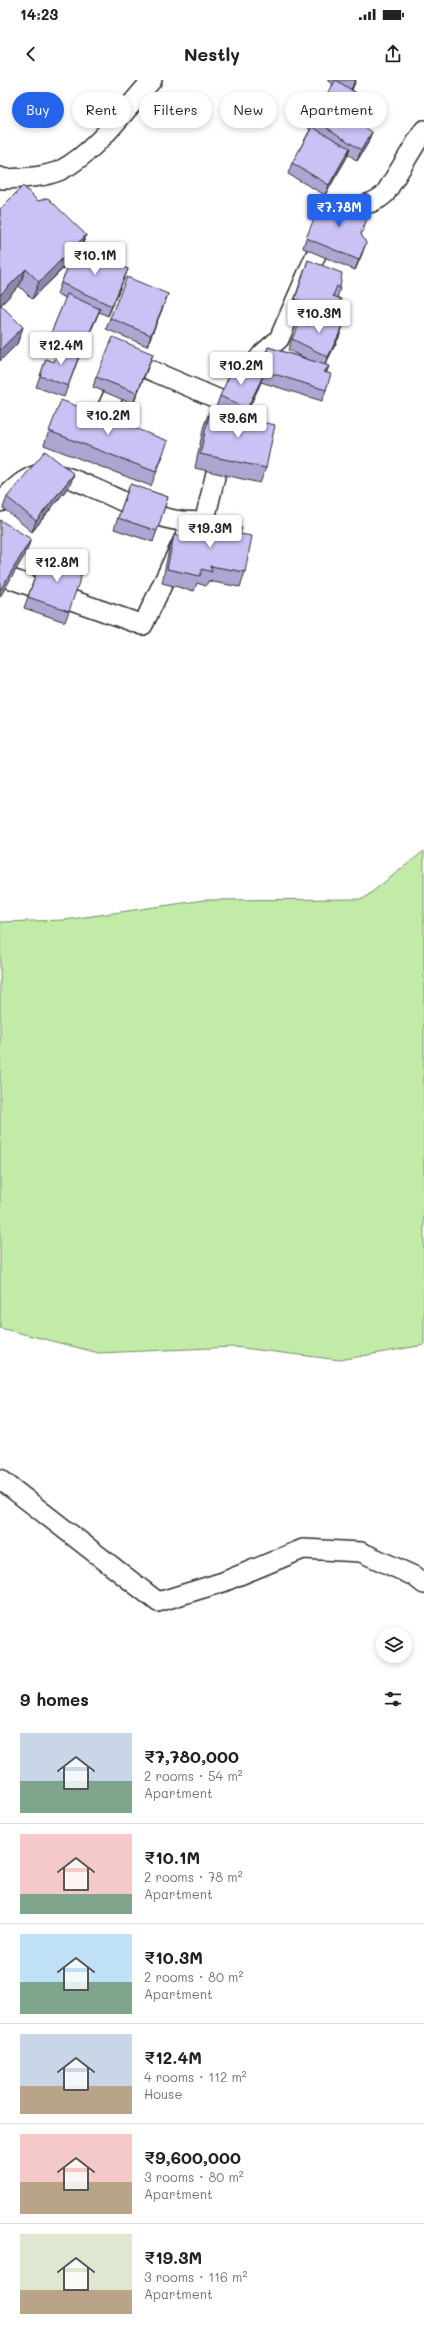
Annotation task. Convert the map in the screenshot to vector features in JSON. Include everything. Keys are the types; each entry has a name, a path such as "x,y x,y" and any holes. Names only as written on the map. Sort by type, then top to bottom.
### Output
{"street":[{"path":"0,177 3,179 39,177 60,170 77,160 93,145 152,80"},
{"path":"0,502 18,485 39,474 63,475 162,517 192,522 201,521 206,515 229,417 247,374 262,354 279,339 331,220 340,212 377,202 385,194 423,133"},
{"path":"97,430 129,362 229,417"},
{"path":"0,575 143,625 192,522"},
{"path":"0,1479 158,1602 223,1582 303,1549 361,1552 414,1576 424,1584"}],"green space":[{"path":"424,851 424,1345 340,1360 234,1347 99,1353 0,1328 0,922 64,920 204,900 363,899"}],"building":[{"path":"336,80 354,92 328,92"},
{"path":"311,128 350,148 329,185 292,163"},
{"path":"327,128 366,128 372,132 361,150"},
{"path":"23,186 38,201 48,198 86,235 39,282 26,269 0,295 0,209"},
{"path":"324,195 369,214 361,234 366,243 359,260 306,238"},
{"path":"77,247 128,269 112,306 61,283"},
{"path":"308,260 342,273 340,288 337,286 333,296 341,299 336,313 295,299"},
{"path":"127,277 168,294 151,335 110,318"},
{"path":"67,294 100,309 83,347 51,333"},
{"path":"0,304 23,327 0,350"},
{"path":"316,313 343,326 328,357 292,339 301,321 309,326"},
{"path":"113,337 153,354 137,393 96,377"},
{"path":"60,346 80,353 68,386 40,376 46,359 54,362"},
{"path":"268,347 329,366 324,372 331,374 326,390 261,370"},
{"path":"235,363 263,376 247,409 220,396"},
{"path":"61,400 168,441 156,472 49,431"},
{"path":"210,410 275,425 266,468 200,454"},
{"path":"45,451 74,474 36,521 7,497"},
{"path":"130,484 168,497 157,531 118,518"},
{"path":"197,519 242,528 240,534 252,536 245,572 210,566 212,572 202,569 200,576 167,569 174,535 189,538 191,529 196,529"},
{"path":"0,520 31,539 1,589 0,589"},
{"path":"54,555 85,565 69,611 28,597 39,565 49,569"}]}
